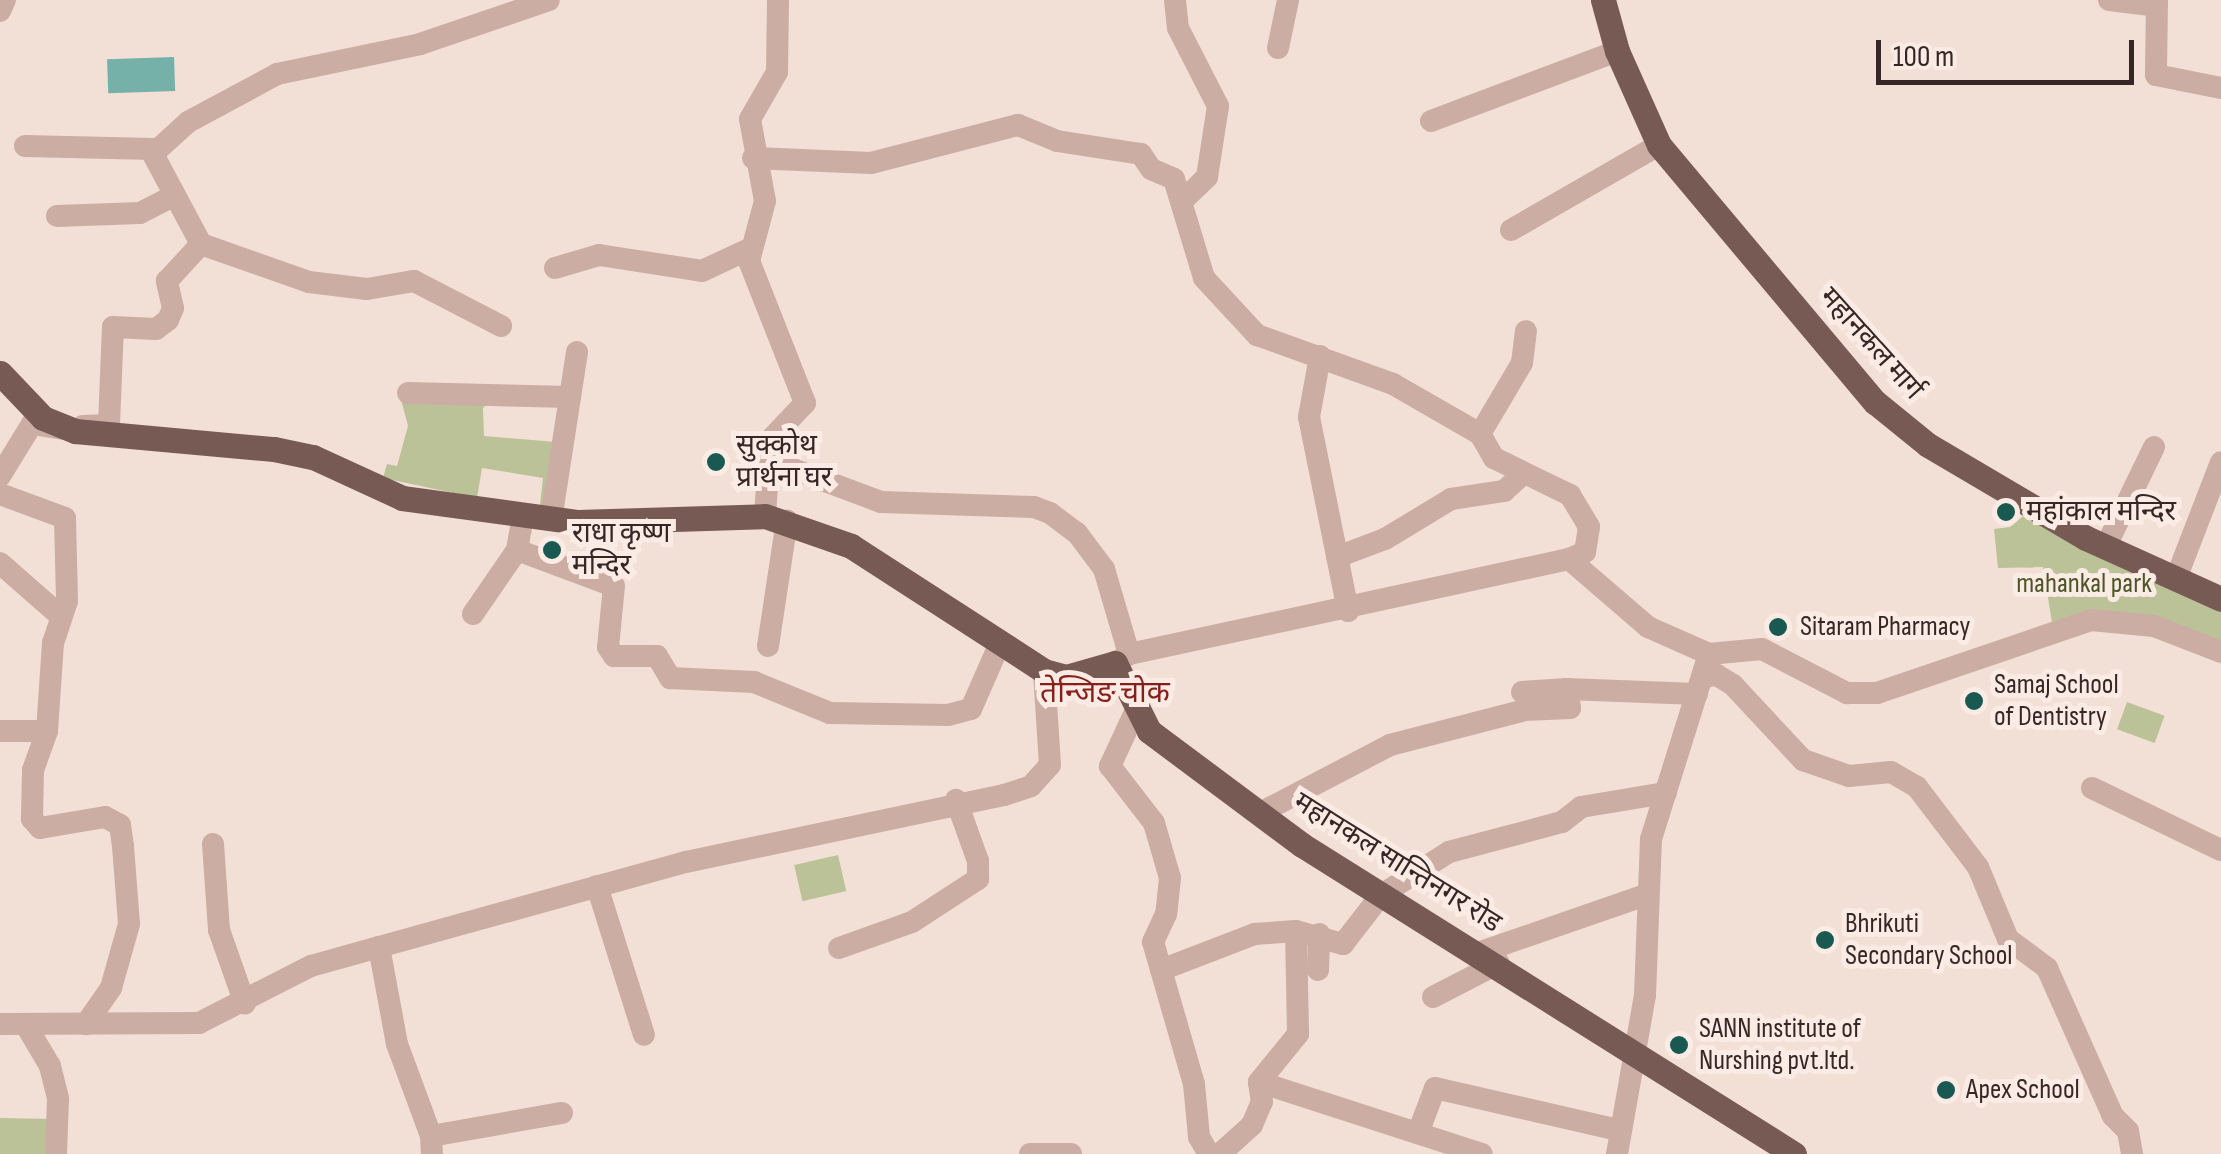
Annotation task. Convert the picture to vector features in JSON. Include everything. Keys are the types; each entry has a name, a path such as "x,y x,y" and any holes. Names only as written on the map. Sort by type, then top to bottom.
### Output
{"main road":[{"name":"महानकल मार्ग","path":"1602,0 1617,51 1658,145 1875,402 1928,444 2095,537 2221,598"},
{"path":"0,373 43,418 73,429 274,449 312,457 402,498 551,520 637,524 776,518 851,546 1044,671 1074,675 1133,708"},
{"path":"1074,675 1122,658"},
{"name":"महानकल सान्तिनगर रोड","path":"1122,658 1133,708 1149,731 1381,894 1490,958 1794,1154"}],"street":[{"path":"0,11 5,0"},
{"path":"25,146 154,149 261,80 459,34 549,0"},
{"path":"768,646 776,518 766,459 774,431 806,403 752,275 751,248 766,201 753,158 751,109 773,86 777,72 778,0"},
{"path":"1175,0 1178,28 1218,106 1207,177 1185,198"},
{"path":"1278,48 1288,0"},
{"path":"2109,0 2157,3 2156,75 2221,88"},
{"path":"1431,121 1617,51"},
{"path":"753,158 842,156 870,163 1018,126 1057,142 1140,154 1151,169 1174,179 1185,198 1188,238 1216,297 1257,335 1392,384 1480,434 1494,458 1570,494 1584,514 1590,540 1569,559 1122,658 1104,569 1077,534 1050,513 1034,507 881,502 766,459"},
{"path":"1511,230 1658,145"},
{"path":"154,149 201,244 310,282 366,289 414,281 501,326"},
{"path":"57,216 118,217 174,195"},
{"path":"0,476 32,424 73,429 109,424 112,327 156,329 168,320 173,308 167,281 201,244"},
{"path":"555,268 599,255 702,271 751,248"},
{"path":"1480,434 1522,363 1526,332"},
{"path":"551,520 577,352"},
{"path":"1320,356 1310,417 1348,611"},
{"path":"408,393 570,397"},
{"path":"2095,537 2154,447"},
{"path":"2177,576 2221,462"},
{"path":"1338,557 1386,539 1451,499 1504,491 1524,474"},
{"path":"0,494 64,518 66,601 58,614 47,731 33,770 32,819 40,828 105,817 120,825 124,846 130,924 111,988 86,1024"},
{"path":"473,614 517,550 522,517"},
{"path":"517,550 614,586 608,648 614,656 657,656 670,678 754,682 830,713 948,716 971,709 1000,643"},
{"path":"1569,559 1648,627 1709,654 1762,649 1847,693 1877,694 2091,620 2154,626 2221,652"},
{"path":"0,563 58,614"},
{"path":"1617,1154 1632,1048 1645,995 1651,839 1709,654"},
{"path":"0,1024 27,1028 198,1023 245,1004 311,966 379,946 597,886 956,800 1031,786 1050,765 1044,671"},
{"path":"1522,692 1700,686 1714,674 1733,686 1802,760 1850,776 1891,772 1917,787 1978,867 2008,939 2047,968 2113,1116 2128,1132 2132,1154"},
{"path":"1262,812 1390,745 1525,710 1570,708 1567,689"},
{"path":"1133,708 1110,766 1114,779 1154,823 1170,878 1166,914 1153,942 1194,1084 1199,1137 1209,1154"},
{"path":"0,731 47,731"},
{"path":"2092,788 2218,843"},
{"path":"1160,970 1255,934 1308,933 1343,944 1352,940 1381,894 1449,852 1562,822 1581,807 1666,793"},
{"path":"839,948 912,922 978,880 978,861 956,800"},
{"path":"212,844 220,930 245,1004"},
{"path":"597,886 644,1035"},
{"path":"1433,998 1490,958 1646,895"},
{"path":"1308,933 1318,970"},
{"path":"1220,1154 1252,1125 1262,1102 1260,1082 1298,1034 1308,933"},
{"path":"379,946 397,1044 432,1145 562,1113"},
{"path":"27,1028 50,1066 58,1099 56,1154"},
{"path":"1260,1082 1482,1154"},
{"path":"1418,1133 1434,1088 1618,1130"},
{"path":"1030,1154 1071,1154"}],"green space":[{"path":"400,396 489,402 483,408 484,436 556,442 547,506 540,505 543,478 482,468 477,498 383,478 387,464 397,466 408,426"},
{"name":"mahankal park","path":"2032,509 2221,601 2221,648 2153,621 2053,629 2043,567 1998,568 1994,529 2010,527"},
{"path":"2127,702 2165,716 2155,743 2117,729"},
{"path":"838,855 846,891 802,901 794,865"},
{"path":"0,1118 54,1119 53,1154 0,1154"}],"water":[{"path":"174,57 175,91 108,93 107,59"}],"place":[{"name":"सुक्कोथ प्रार्थना घर","path":"716,462"},
{"name":"महांकाल मन्दिर","path":"2006,512"},
{"name":"राधा कृष्ण मन्दिर","path":"552,550"},
{"name":"Sitaram Pharmacy","path":"1778,627"},
{"name":"Samaj School of Dentistry","path":"1974,701"},
{"name":"Bhrikuti Secondary School","path":"1825,940"},
{"name":"SANN institute of Nurshing pvt.ltd.","path":"1679,1045"},
{"name":"Apex School","path":"1946,1090"}],"district":[{"name":"तेन्जिङ चोक","path":"1105,693"}]}
